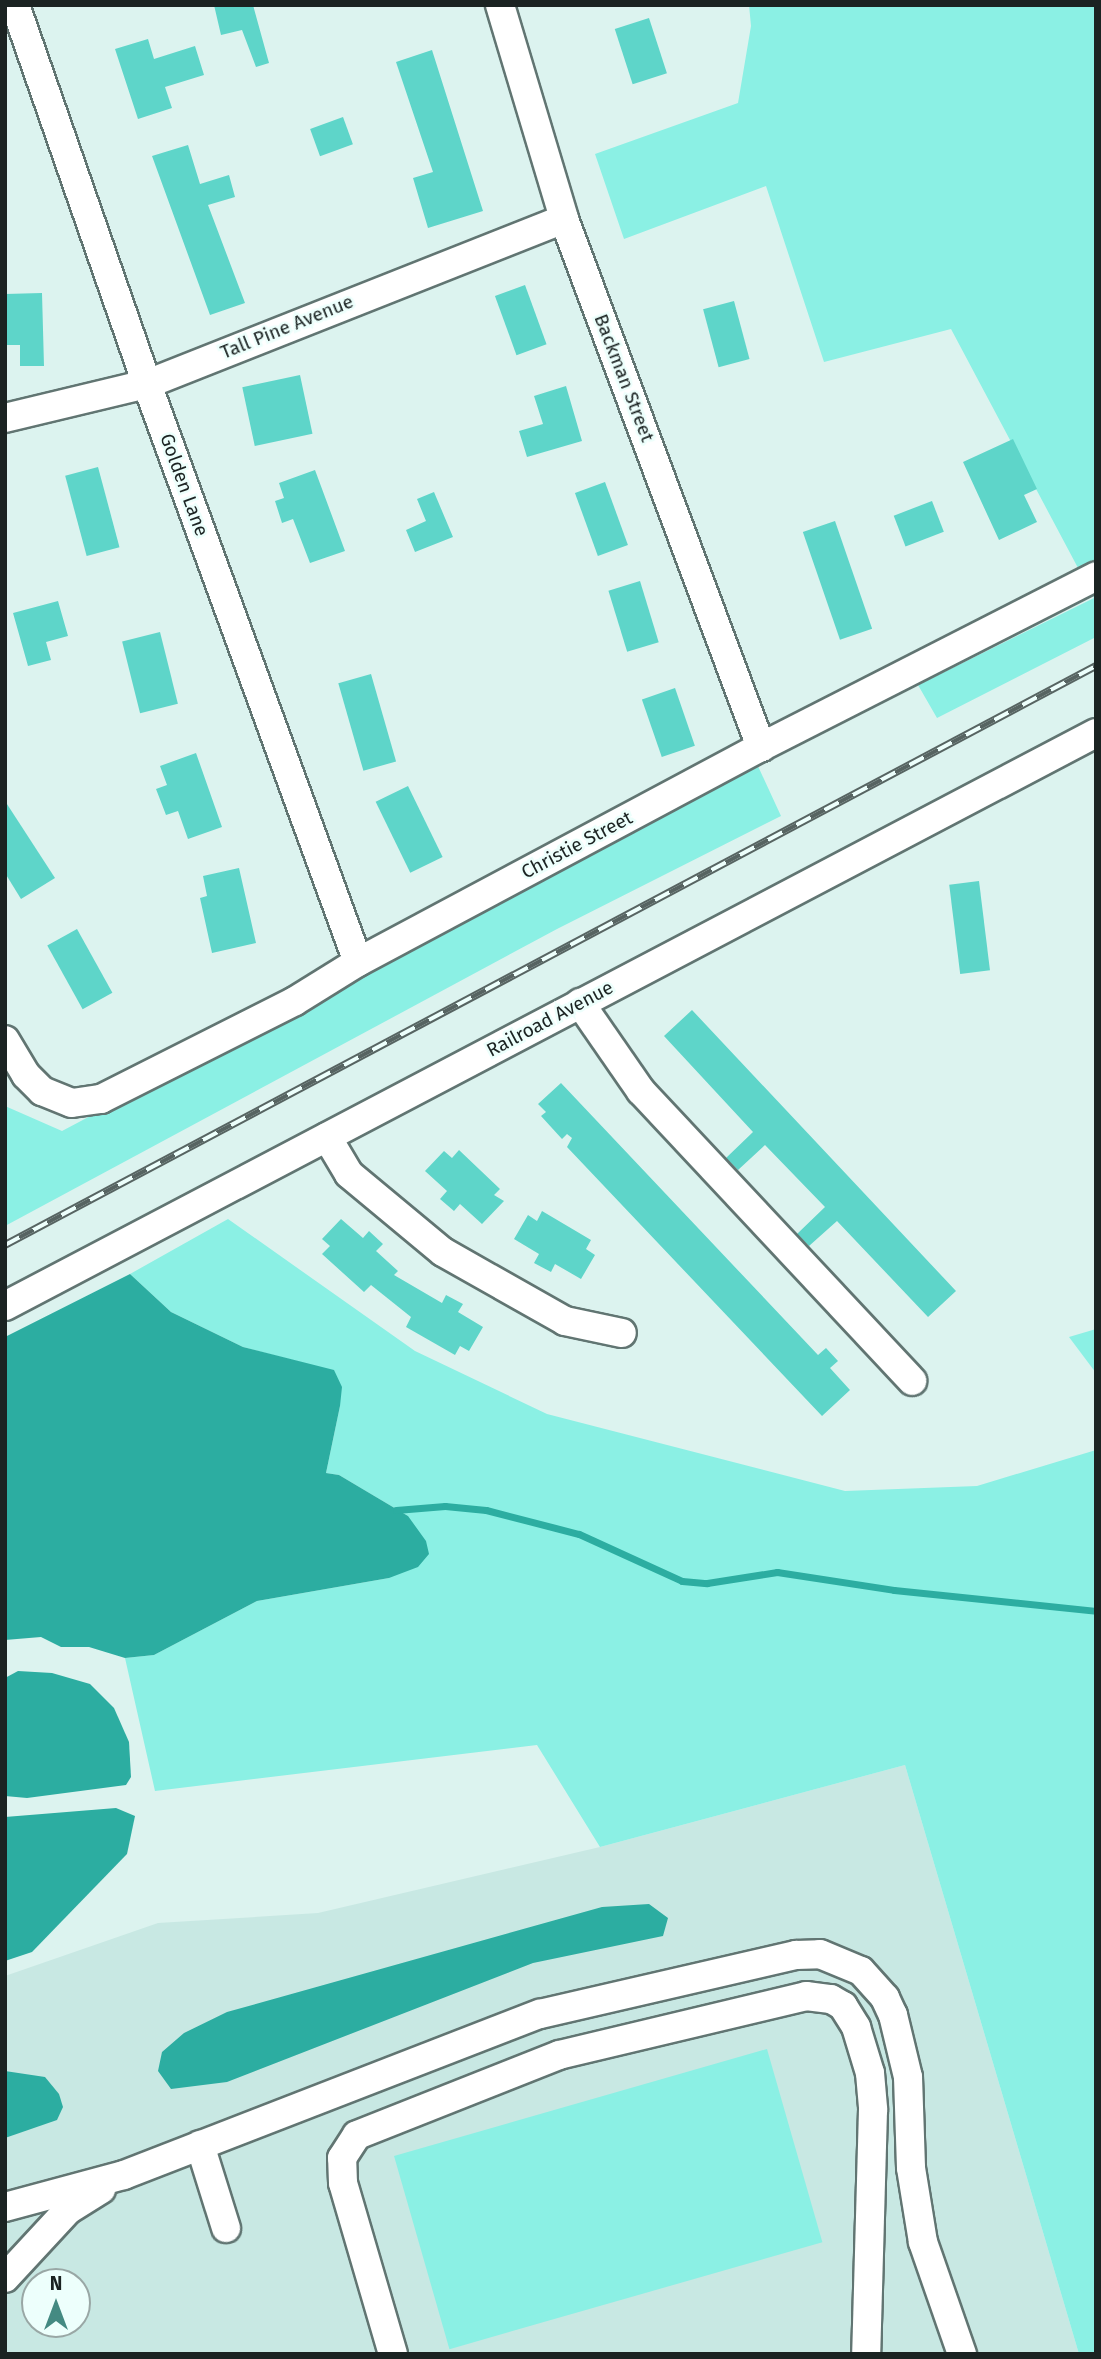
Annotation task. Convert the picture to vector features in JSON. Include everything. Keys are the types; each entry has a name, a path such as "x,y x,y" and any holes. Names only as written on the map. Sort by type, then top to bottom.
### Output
{"street":[{"name":"Golden Lane","path":"15,5 147,384 358,962"},
{"name":"Backman Street","path":"500,5 564,219 761,747"},
{"name":"Tall Pine Avenue","path":"5,418 147,384 564,219"},
{"name":"Christie Street","path":"5,1040 32,1083 56,1100 72,1103 101,1099 295,1001 358,962 761,747 1096,576"},
{"name":"Railroad Avenue","path":"5,1306 1096,733"},
{"path":"580,1003 641,1091 912,1381"},
{"path":"327,1137 349,1174 443,1252 565,1321 622,1333"},
{"path":"5,2207 124,2175 540,2014 796,1955 833,1957 867,1977 893,2015 908,2077 911,2168 923,2242 962,2354"},
{"path":"393,2354 343,2183 342,2158 357,2135 559,2055 820,1996 843,2006 850,2015 873,2090 866,2354"},
{"path":"200,2145 226,2228"},
{"path":"5,2278 68,2210 124,2175"}],"shaded area":[{"path":"749,5 1096,5 1096,637 937,718 918,685 1094,598 951,329 824,362 766,186 624,239 595,154 738,103 751,26"},
{"path":"757,764 781,816 557,929 5,1226 5,1106 62,1131"},
{"path":"228,1219 415,1351 547,1414 845,1491 977,1486 1096,1450 1096,2354 1079,2354 905,1765 600,1847 537,1745 155,1791 125,1658 154,1655 257,1601 389,1578 408,1516 339,1475 326,1473 340,1406 334,1371 243,1347 171,1312 130,1274"},
{"path":"130,1274 171,1312 243,1347 334,1370 342,1387 326,1473 339,1475 408,1516 426,1541 429,1554 418,1567 389,1578 257,1601 154,1655 125,1658 89,1647 61,1647 41,1637 5,1640 5,1337"},
{"path":"1096,1329 1096,1373 1069,1337"},
{"path":"18,1671 52,1673 90,1684 114,1708 129,1742 131,1777 126,1785 27,1798 5,1796 5,1678"},
{"path":"905,1765 1079,2354 5,2354 5,1976 158,1923 318,1913 600,1847"},
{"path":"116,1808 135,1816 127,1854 32,1952 5,1961 5,1817"},
{"path":"649,1904 668,1918 663,1936 533,1963 227,2082 171,2089 158,2071 162,2052 184,2033 227,2012 602,1907"},
{"path":"767,2049 822,2242 449,2349 394,2156"},
{"path":"5,2071 45,2077 59,2094 63,2107 57,2120 5,2138"}],"building":[{"path":"214,5 253,5 269,63 256,67 242,30 221,35"},
{"path":"649,18 667,73 633,84 615,29"},
{"path":"148,39 154,59 195,46 204,75 165,87 172,108 138,119 115,49"},
{"path":"432,50 483,211 428,228 413,178 433,172 396,62"},
{"path":"343,117 353,144 320,156 310,129"},
{"path":"188,145 200,184 229,175 235,197 208,205 245,303 210,315 152,156"},
{"path":"525,285 547,344 516,355 495,296"},
{"path":"42,293 44,366 20,366 20,345 5,345 5,294"},
{"path":"734,301 750,359 719,367 703,309"},
{"path":"300,375 312,434 255,446 242,387"},
{"path":"566,386 582,441 527,457 519,431 543,424 534,396"},
{"path":"1013,439 1037,489 1024,495 1037,522 999,540 963,462"},
{"path":"98,467 119,547 87,556 65,476"},
{"path":"315,470 345,551 310,563 293,519 282,523 275,501 284,498 279,483"},
{"path":"605,482 628,545 598,556 575,493"},
{"path":"434,492 453,537 415,552 406,530 426,521 417,499"},
{"path":"932,501 944,532 906,547 894,516"},
{"path":"835,521 872,629 840,640 803,532"},
{"path":"640,581 659,642 627,652 608,591"},
{"path":"58,601 68,636 46,642 51,660 28,666 13,613"},
{"path":"160,632 178,704 140,713 122,641"},
{"path":"371,674 396,761 363,771 338,683"},
{"path":"675,688 695,746 662,757 642,699"},
{"path":"196,753 222,827 188,839 178,811 166,815 156,789 167,785 160,766"},
{"path":"408,786 443,857 410,873 376,802"},
{"path":"5,801 55,878 21,899 5,873"},
{"path":"239,868 256,943 212,953 200,898 207,896 203,876"},
{"path":"979,881 990,970 960,974 949,885"},
{"path":"77,929 112,993 83,1009 47,945"},
{"path":"692,1010 956,1291 928,1317 837,1221 809,1246 797,1234 825,1207 765,1145 738,1170 726,1158 753,1132 664,1036"},
{"path":"561,1083 818,1355 826,1348 838,1361 830,1368 850,1390 822,1416 567,1147 572,1138 567,1134 562,1139 541,1116 546,1112 538,1104"},
{"path":"459,1150 500,1189 494,1195 504,1201 482,1224 460,1204 454,1211 440,1199 447,1191 425,1171 444,1151 452,1158"},
{"path":"542,1211 591,1240 586,1249 595,1255 581,1279 555,1264 551,1272 534,1263 539,1254 514,1239 528,1215 537,1221"},
{"path":"341,1219 363,1238 369,1231 383,1244 376,1251 398,1271 394,1275 442,1303 446,1295 463,1304 458,1312 483,1327 469,1351 460,1346 455,1355 406,1327 411,1317 371,1285 364,1292 322,1254 330,1246 322,1239"}],"waterway":[{"path":"396,1510 445,1506 486,1510 579,1534 682,1581 707,1583 777,1572 894,1590 1096,1611"}],"railway":[{"path":"5,1245 1096,666"}]}
